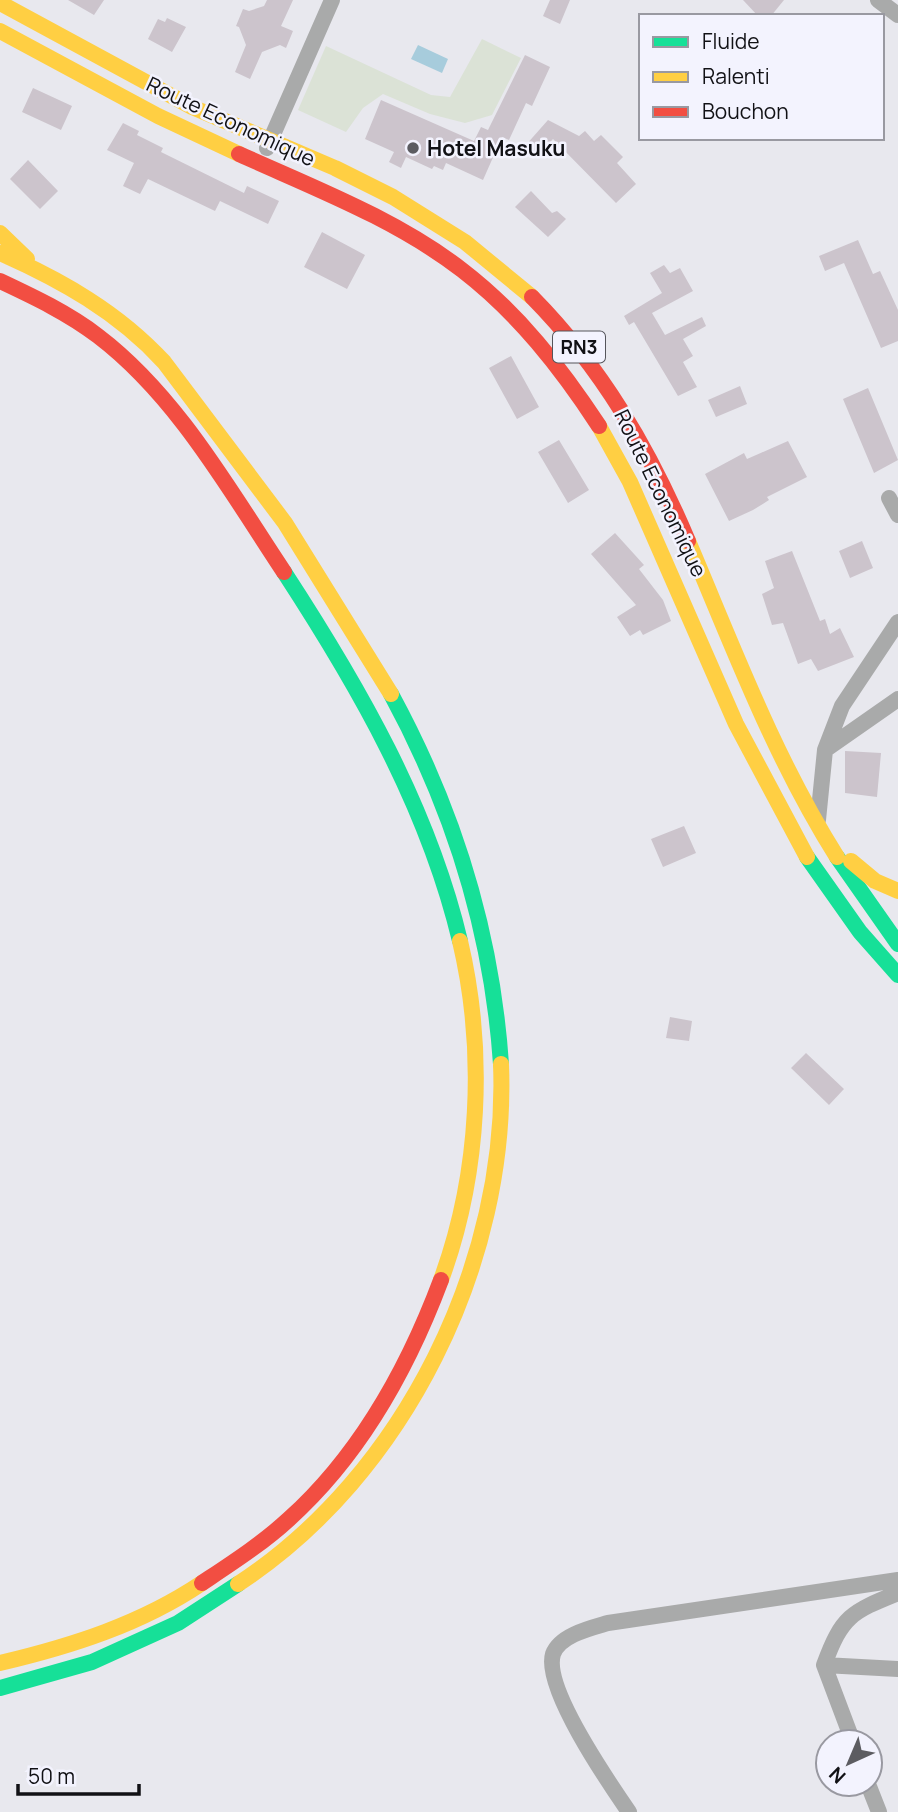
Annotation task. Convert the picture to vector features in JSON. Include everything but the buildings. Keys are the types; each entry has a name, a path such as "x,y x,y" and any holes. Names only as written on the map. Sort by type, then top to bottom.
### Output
{"main road":[{"name":"Route Economique","path":"0,3 191,107 354,177 446,226 518,284 574,342 613,394 643,446 676,515 752,696 820,829 897,940"},
{"name":"Route Economique","path":"0,31 178,126 342,200 434,250 496,299 553,360 588,408 618,459 729,709 783,817 854,926 870,947 898,975"},
{"path":"0,40 46,55"},
{"path":"0,233 27,258 83,294 153,349 199,405 274,506 368,651 430,774 459,846 472,889 488,951 499,1034 501,1114 493,1188 482,1237 461,1301 404,1416 364,1471 316,1523 232,1591 189,1620 115,1655 59,1675 0,1688"},
{"path":"0,253 83,294"},
{"path":"0,281 69,316 103,339 168,407 325,632 387,744 435,856 466,966 474,1038 477,1117 470,1180 435,1299 414,1352 341,1463 297,1512 230,1564 157,1612 54,1650 0,1663"},
{"path":"729,709 752,696"},
{"path":"820,829 875,881 898,891"},
{"path":"854,926 898,914"},
{"path":"870,947 897,940"}],"street":[{"path":"260,163 332,0"},
{"path":"878,0 898,15"},
{"path":"889,498 898,515"},
{"path":"820,829 825,750 842,706 885,646 898,622"},
{"path":"825,750 898,699"},
{"path":"629,1812 565,1709 551,1670 554,1652 567,1639 608,1623 898,1580"},
{"path":"848,1728 824,1665 836,1631 858,1609 898,1593"},
{"path":"824,1665 898,1669"}],"shaded area":[{"path":"482,39 521,58 492,115 465,123 430,114 383,94 363,108 346,132 298,110 326,46 431,95 450,97"}],"water":[{"path":"418,45 448,59 442,73 411,59"}],"traffic: fast":[{"path":"284,572 339,659 388,749 430,843 460,941"},
{"path":"391,694 434,782 466,873 489,967 501,1064"},
{"path":"807,857 860,932 898,975"},
{"path":"837,857 898,944"},
{"path":"0,1688 92,1662 178,1623 238,1584"}],"traffic: slow":[{"path":"0,3 192,107 335,168 393,197 465,242 532,297"},
{"path":"0,31 158,116 239,154"},
{"path":"0,233 27,259"},
{"path":"0,253 45,274 88,299 128,328 164,362 285,523 391,694"},
{"path":"599,426 630,482 736,724 807,857"},
{"path":"688,541 774,742 837,857"},
{"path":"851,861 875,881 898,891"},
{"path":"441,1280 464,1198 475,1112 473,1025 460,941"},
{"path":"238,1584 298,1538 351,1484 397,1424 435,1357 465,1286 487,1213 499,1138 501,1064"},
{"path":"0,1663 105,1632 179,1598 202,1583"}],"traffic: jam":[{"path":"239,154 382,220 410,235 462,270 502,304 537,342 599,426"},
{"path":"0,281 87,328 126,360 153,387 200,446 284,572"},
{"path":"532,297 580,352 622,411 657,474 688,541"},
{"path":"202,1583 279,1528 315,1494 338,1467 360,1438 397,1377 441,1280"}],"place":[{"name":"Hotel Masuku","path":"413,148"}]}
